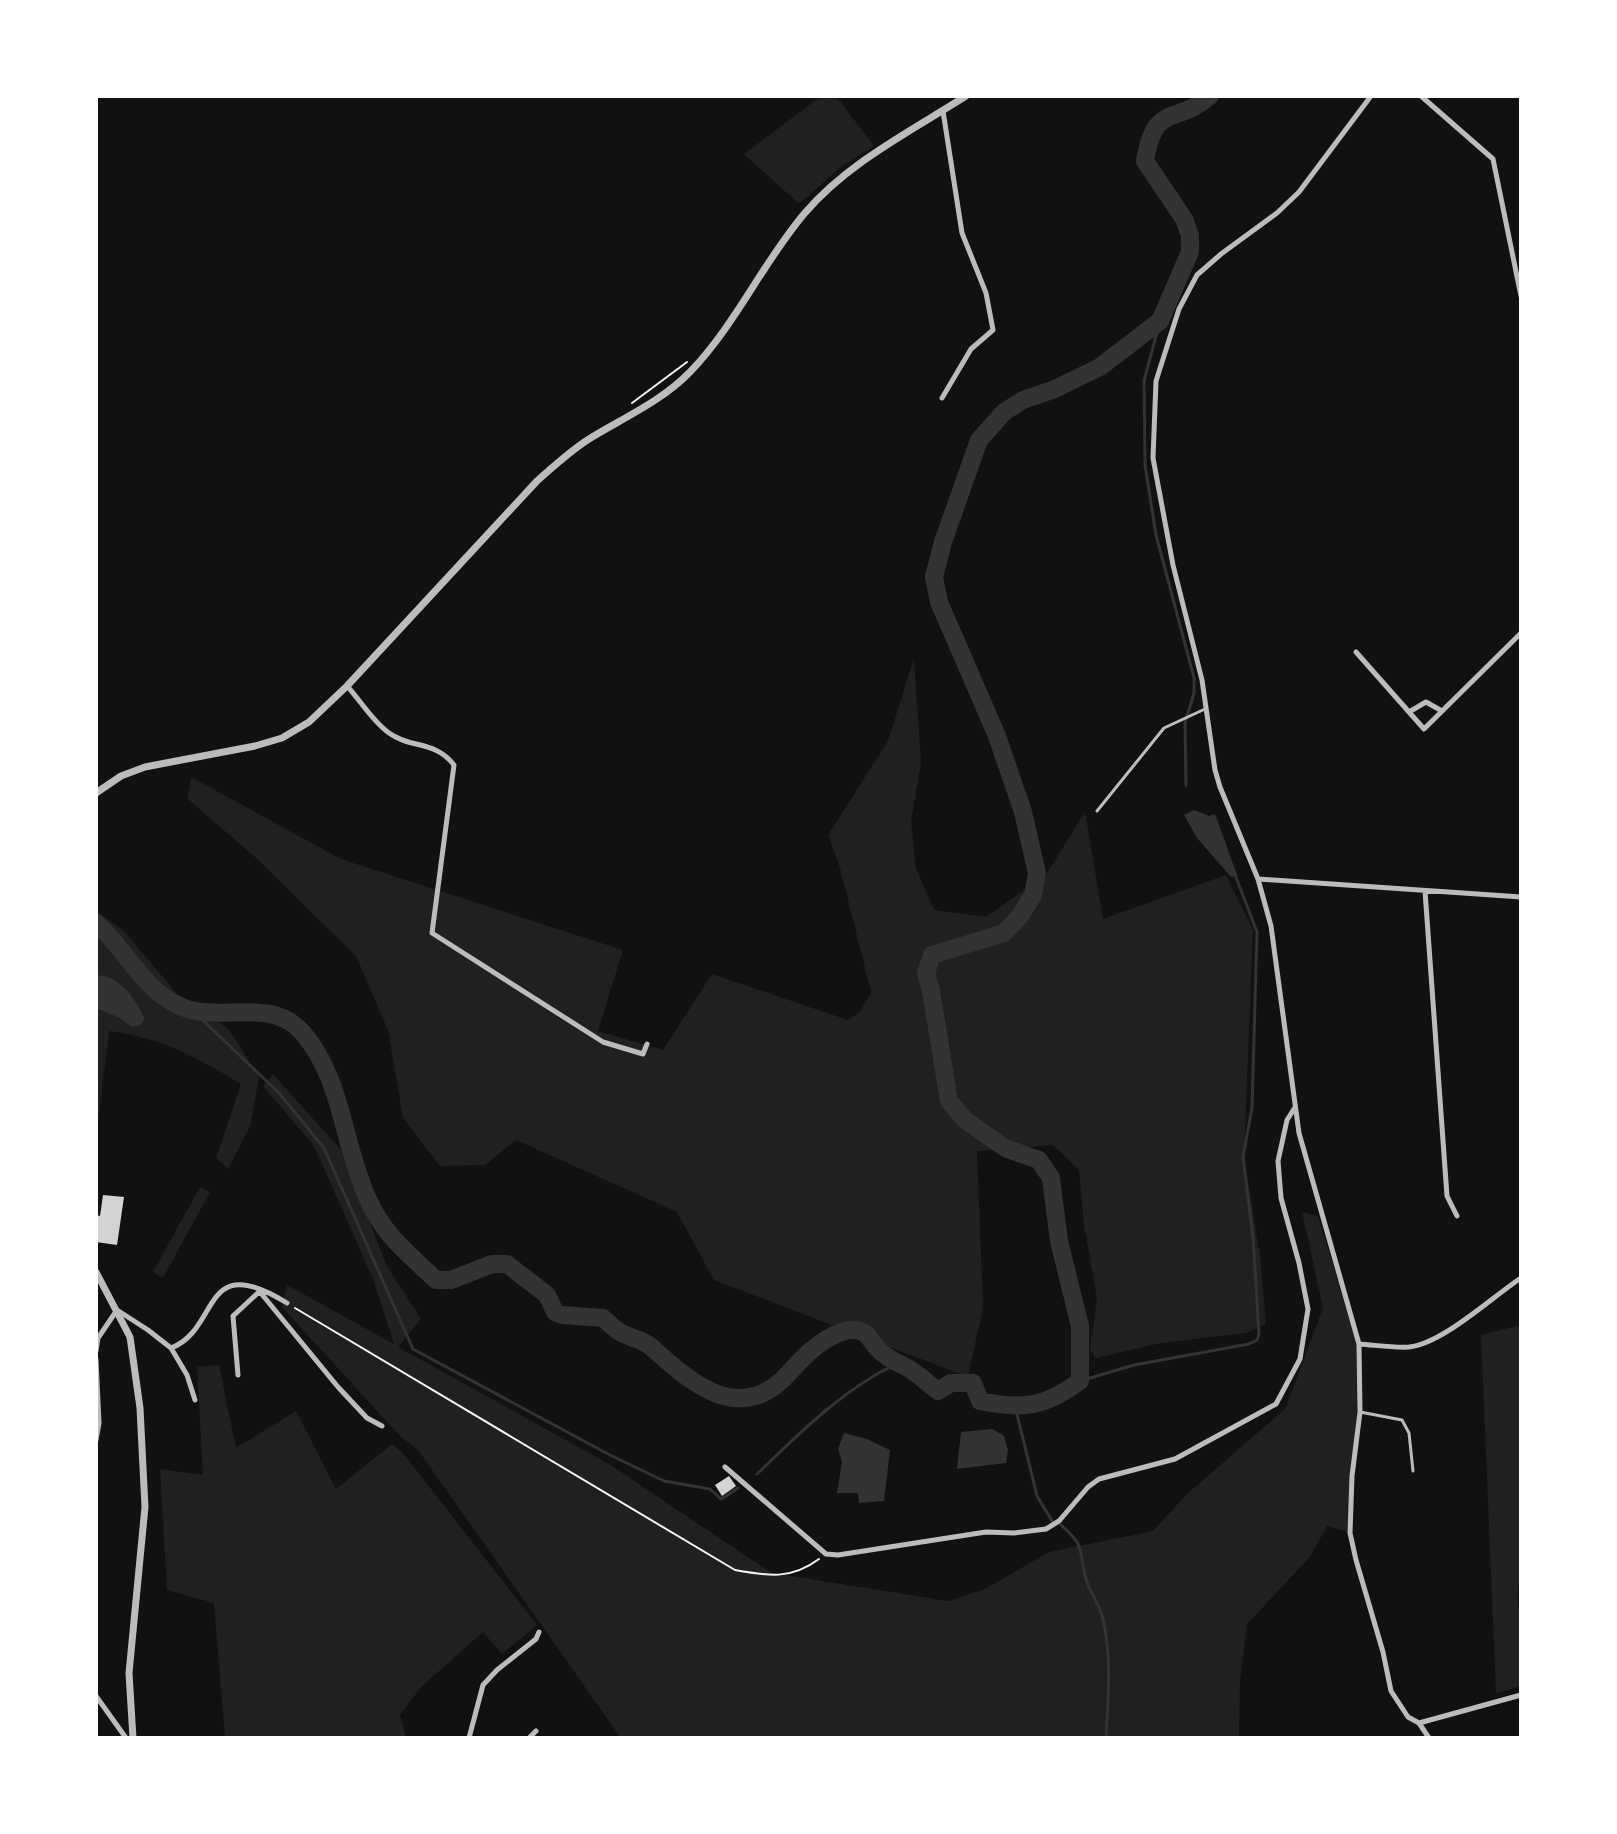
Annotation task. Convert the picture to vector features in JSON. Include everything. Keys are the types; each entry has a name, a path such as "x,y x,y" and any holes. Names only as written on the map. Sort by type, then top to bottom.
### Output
{"street":[{"path":"96,793 121,776 145,767 255,746 282,738 309,722 347,686 537,481 568,453 653,401 688,374 727,328 802,212 870,157 966,96"},
{"path":"1371,96 1299,192 1277,213 1197,275 1179,309 1156,381 1153,458 1173,565 1202,680 1220,787 1258,879 1271,926 1295,1108 1306,1163 1359,1344 1360,1412 1352,1476 1350,1533 1391,1691 1408,1717 1419,1723 1429,1738"},
{"path":"1421,96 1493,159 1521,296"},
{"path":"942,398 971,349 993,330 986,293 962,233 943,111"},
{"path":"1356,652 1424,729 1521,633"},
{"path":"347,686 387,732 445,753 454,765 432,933 603,1042 643,1054 647,1044"},
{"path":"1409,712 1426,702 1442,711"},
{"path":"1258,879 1521,897"},
{"path":"1425,891 1447,1196 1457,1216"},
{"path":"725,1467 826,1554 891,1548 986,1532 1046,1529 1059,1521 1088,1487 1099,1479 1175,1459 1276,1404 1300,1359 1308,1309 1281,1198 1278,1161 1287,1120 1295,1108"},
{"path":"96,1272 117,1310 134,1353 140,1408 145,1507 129,1673 133,1738"},
{"path":"1359,1344 1410,1347 1427,1342 1521,1278"},
{"path":"171,1348 187,1339 215,1297 229,1287 241,1285 270,1293 287,1303"},
{"path":"238,1375 233,1316 260,1291"},
{"path":"260,1291 338,1387 367,1418 382,1426"},
{"path":"117,1310 171,1348 187,1375 195,1400"},
{"path":"96,1351 98,1338 117,1310"},
{"path":"96,1359 99,1423 96,1440"},
{"path":"469,1738 483,1685 536,1639 539,1632"},
{"path":"1419,1723 1521,1695"},
{"path":"96,1696 126,1738"},
{"path":"529,1738 536,1731"}],"lane":[{"path":"1097,811 1164,728 1206,708"},
{"path":"1360,1412 1402,1420 1409,1433 1413,1471"}],"path":[{"path":"626,407 693,357"},
{"path":"287,1303 735,1570 770,1577 786,1576 809,1567 826,1554"}],"shaded area":[{"path":"821,96 836,96 874,146 842,166 800,203 744,154"},
{"path":"914,658 921,763 911,821 916,868 934,910 986,917 1046,875 1085,812 1103,919 1226,875 1253,930 1244,1155 1260,1256 1266,1324 1246,1333 1161,1343 1096,1358 1090,1349 1097,1299 1084,1224 1079,1170 1053,1145 977,1151 983,1307 968,1377 714,1280 677,1212 516,1140 485,1165 440,1166 403,1118 388,1030 356,956 255,857 187,798 191,777 341,859 623,950 598,1031 663,1050 712,974 848,1020 860,1012 871,992 840,868 828,835 888,741"},
{"path":"1194,810 1209,816 1215,814 1237,875 1231,877 1197,838 1184,815"},
{"path":"96,911 123,930 178,995 229,1029 259,1077 250,1126 228,1169 216,1158 241,1084 209,1065 146,1038 109,1031 96,1139"},
{"path":"96,975 113,979 126,989 145,1018 141,1025 132,1027 96,1008"},
{"path":"273,1074 341,1150 387,1266 421,1319 398,1347 609,1464 772,1573 948,1601 985,1589 1049,1552 1153,1531 1188,1493 1285,1409 1323,1308 1302,1212 1318,1216 1357,1344 1358,1399 1347,1532 1327,1526 1310,1557 1247,1624 1240,1680 1239,1738 621,1738 418,1450 401,1437 282,1307 287,1285 394,1344 373,1279 314,1146 263,1086"},
{"path":"200,1187 210,1192 163,1278 153,1272"},
{"path":"1521,1325 1521,1582 1518,1582 1521,1686 1496,1693 1481,1335"},
{"path":"219,1365 236,1448 296,1411 336,1489 392,1444 403,1453 537,1625 502,1654 483,1632 421,1687 400,1715 406,1738 225,1738 214,1603 167,1590 160,1469 203,1475 197,1367"},
{"path":"993,1429 1004,1436 1008,1450 1006,1463 957,1469 961,1432"},
{"path":"844,1433 890,1450 884,1501 859,1503 858,1493 837,1493 842,1462 838,1449"}],"building":[{"path":"103,1195 124,1197 117,1245 96,1242 96,1215 100,1216"},
{"path":"729,1476 736,1486 722,1496 715,1485"}],"waterway":[{"path":"96,923 145,980 168,1000 197,1011 276,1016 303,1033 326,1070 359,1177 374,1211 397,1243 436,1280 451,1280 492,1264 507,1264 547,1295 555,1312 603,1318 621,1333 650,1346 696,1383 729,1397 747,1398 764,1393 820,1343 852,1330 864,1332 882,1353 938,1391 951,1383 973,1383 980,1401 1033,1404 1055,1396 1080,1381 1080,1326 1059,1241 1051,1178 1039,1160 1005,1148 965,1120 949,1101 926,973 932,955 1004,933 1020,916 1033,895 1037,873 1023,812 997,736 939,602 934,577 979,440 1004,412 1023,400 1055,389 1100,367 1160,321 1190,252 1190,235 1184,219 1145,161 1149,142 1161,122 1210,96"},
{"path":"1160,321 1144,381 1145,465 1156,535 1194,678 1194,693 1185,723 1186,786"},
{"path":"1080,1381 1134,1365 1249,1344 1257,1340 1259,1334 1253,1237 1243,1157 1252,1108 1257,932 1234,872"},
{"path":"191,1009 279,1093 324,1148 413,1349 664,1481 710,1489 721,1499 738,1488"},
{"path":"757,1474 840,1399 896,1364"},
{"path":"1015,1406 1037,1496 1052,1521"},
{"path":"1061,1525 1078,1545 1086,1579 1103,1619 1108,1664 1106,1738"}]}
